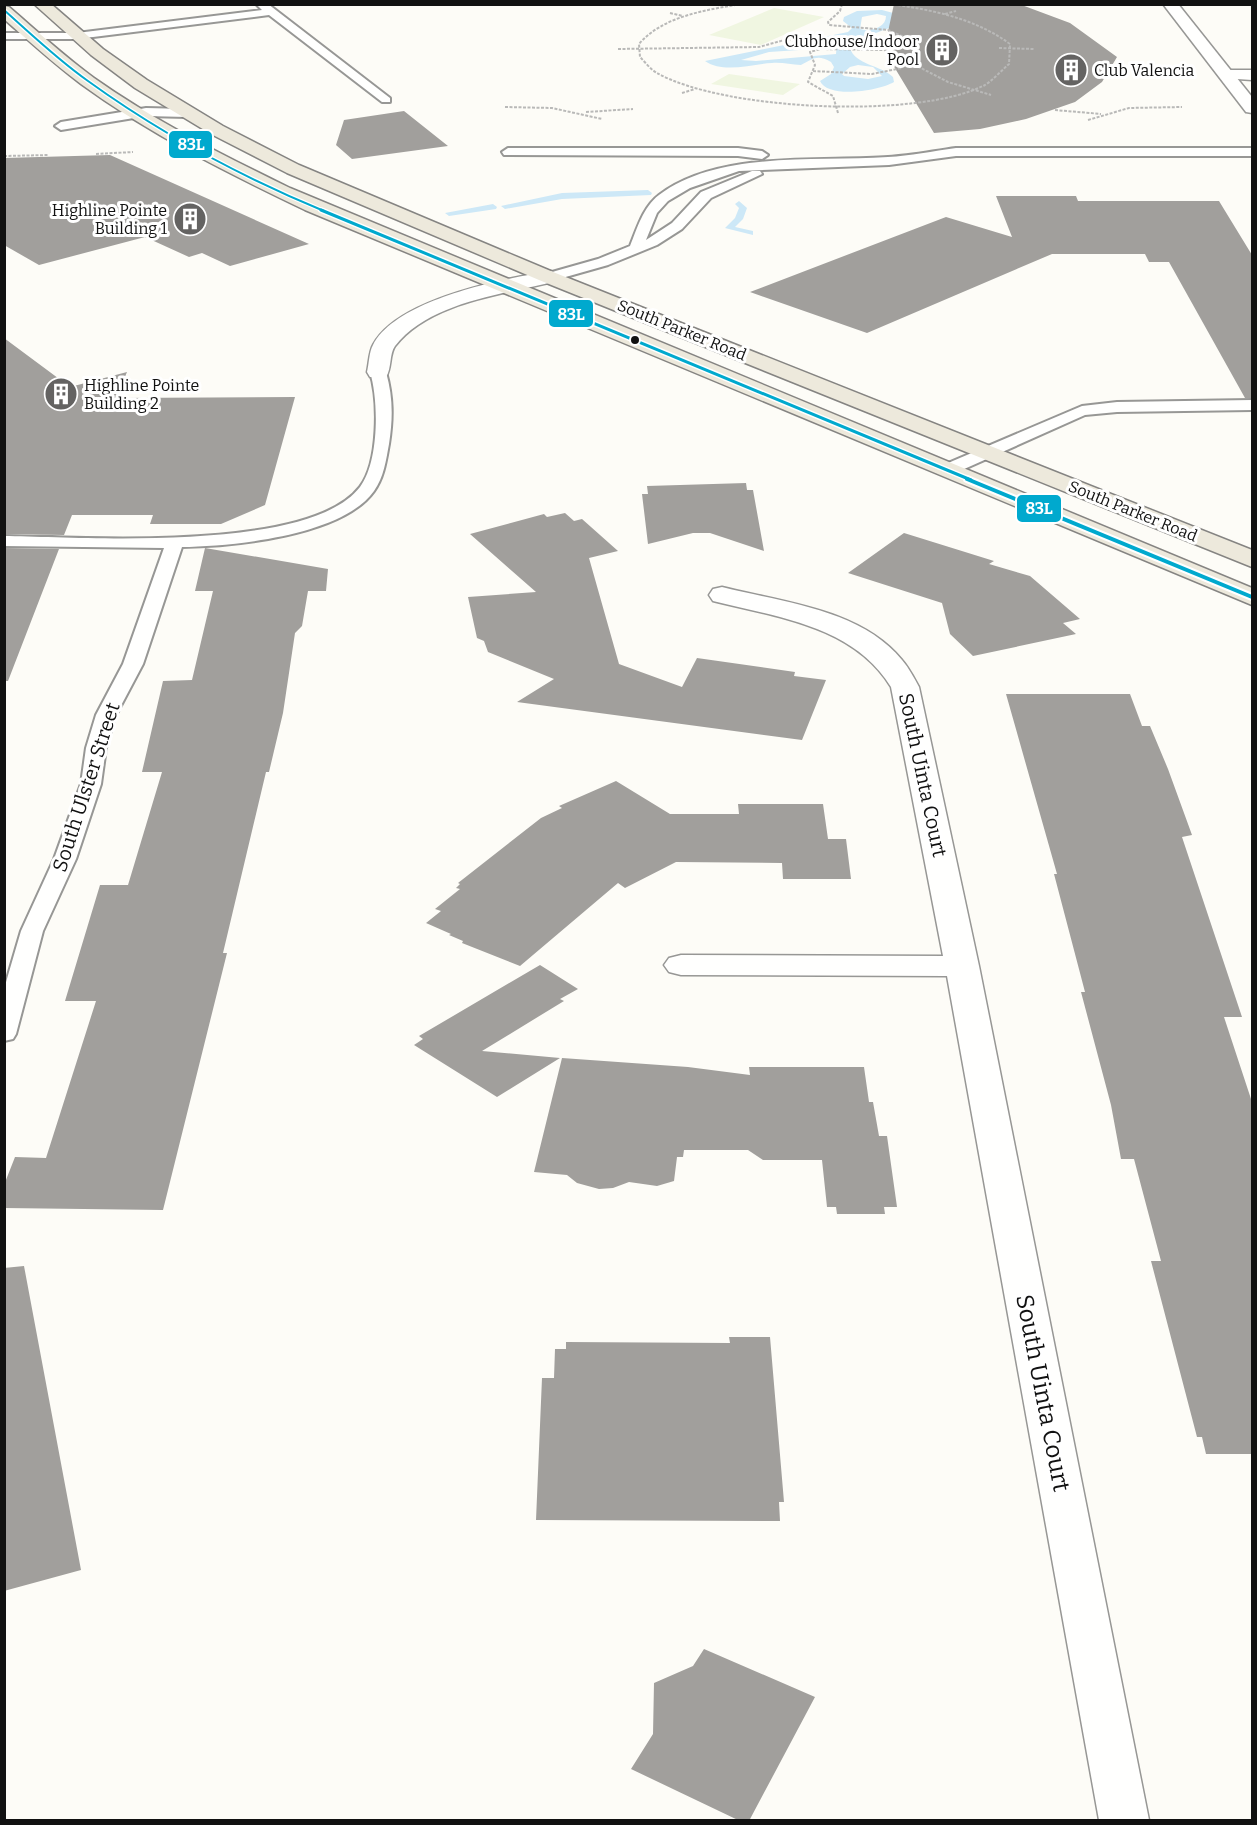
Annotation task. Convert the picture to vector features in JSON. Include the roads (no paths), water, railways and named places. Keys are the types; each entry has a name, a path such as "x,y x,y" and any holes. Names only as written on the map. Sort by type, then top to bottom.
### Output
{"main road":[{"name":"South Parker Road","path":"41,4 123,72 187,112 293,169 550,277 1252,559"},
{"name":"South Parker Road","path":"7,16 82,76 137,113 216,159 312,206 1252,597"}],"street":[{"path":"1170,4 1240,84 1252,108"},
{"path":"1240,84 1252,75"},
{"path":"378,372 383,346 400,330 550,277"},
{"name":"South Uinta Court","path":"722,596 807,618 854,636 879,652 902,681 911,708 1124,1821"},
{"path":"681,965 962,966"}],"lane":[{"path":"4,36 34,37 259,4 386,100"},
{"path":"72,32 271,12"},
{"path":"61,126 137,113 187,112"},
{"path":"508,152 748,152 760,154 774,166"},
{"path":"636,248 651,212 668,195 722,170 749,166 889,161 956,152 1252,152"},
{"path":"550,277 636,248 673,229 706,195 774,166"},
{"path":"4,541 232,540 277,533 321,519 356,500 373,478 388,410 378,372"},
{"path":"947,471 1088,410 1133,406 1252,405"},
{"name":"South Ulster Street","path":"4,1034 32,930 65,859 91,784 96,748 106,715 133,664 175,542"}],"water":[{"path":"882,10 897,14 889,28 855,41 850,48 857,58 888,73 893,77 894,82 854,92 833,90 825,87 820,81 831,74 834,67 831,62 819,58 801,65 776,63 729,68 712,65 705,61 848,32 852,28 843,21 844,17 857,11","holes":["877,14 886,16 883,24 873,29 860,29 862,17","827,41 837,43 836,54 756,61 741,60 769,52 799,50","858,65 873,67 882,76 868,79 844,76 842,74 850,67"]}],"waterway":[{"path":"505,206 562,196 648,193"},
{"path":"739,204 743,208 739,219 729,228 750,233"},
{"path":"449,213 493,207"}],"place":[{"name":"Clubhouse/Indoor Pool","path":"942,50"},
{"name":"Club Valencia","path":"1071,70"},
{"name":"Highline Pointe Building 1","path":"190,219"},
{"name":"Highline Pointe Building 2","path":"61,394"}]}
